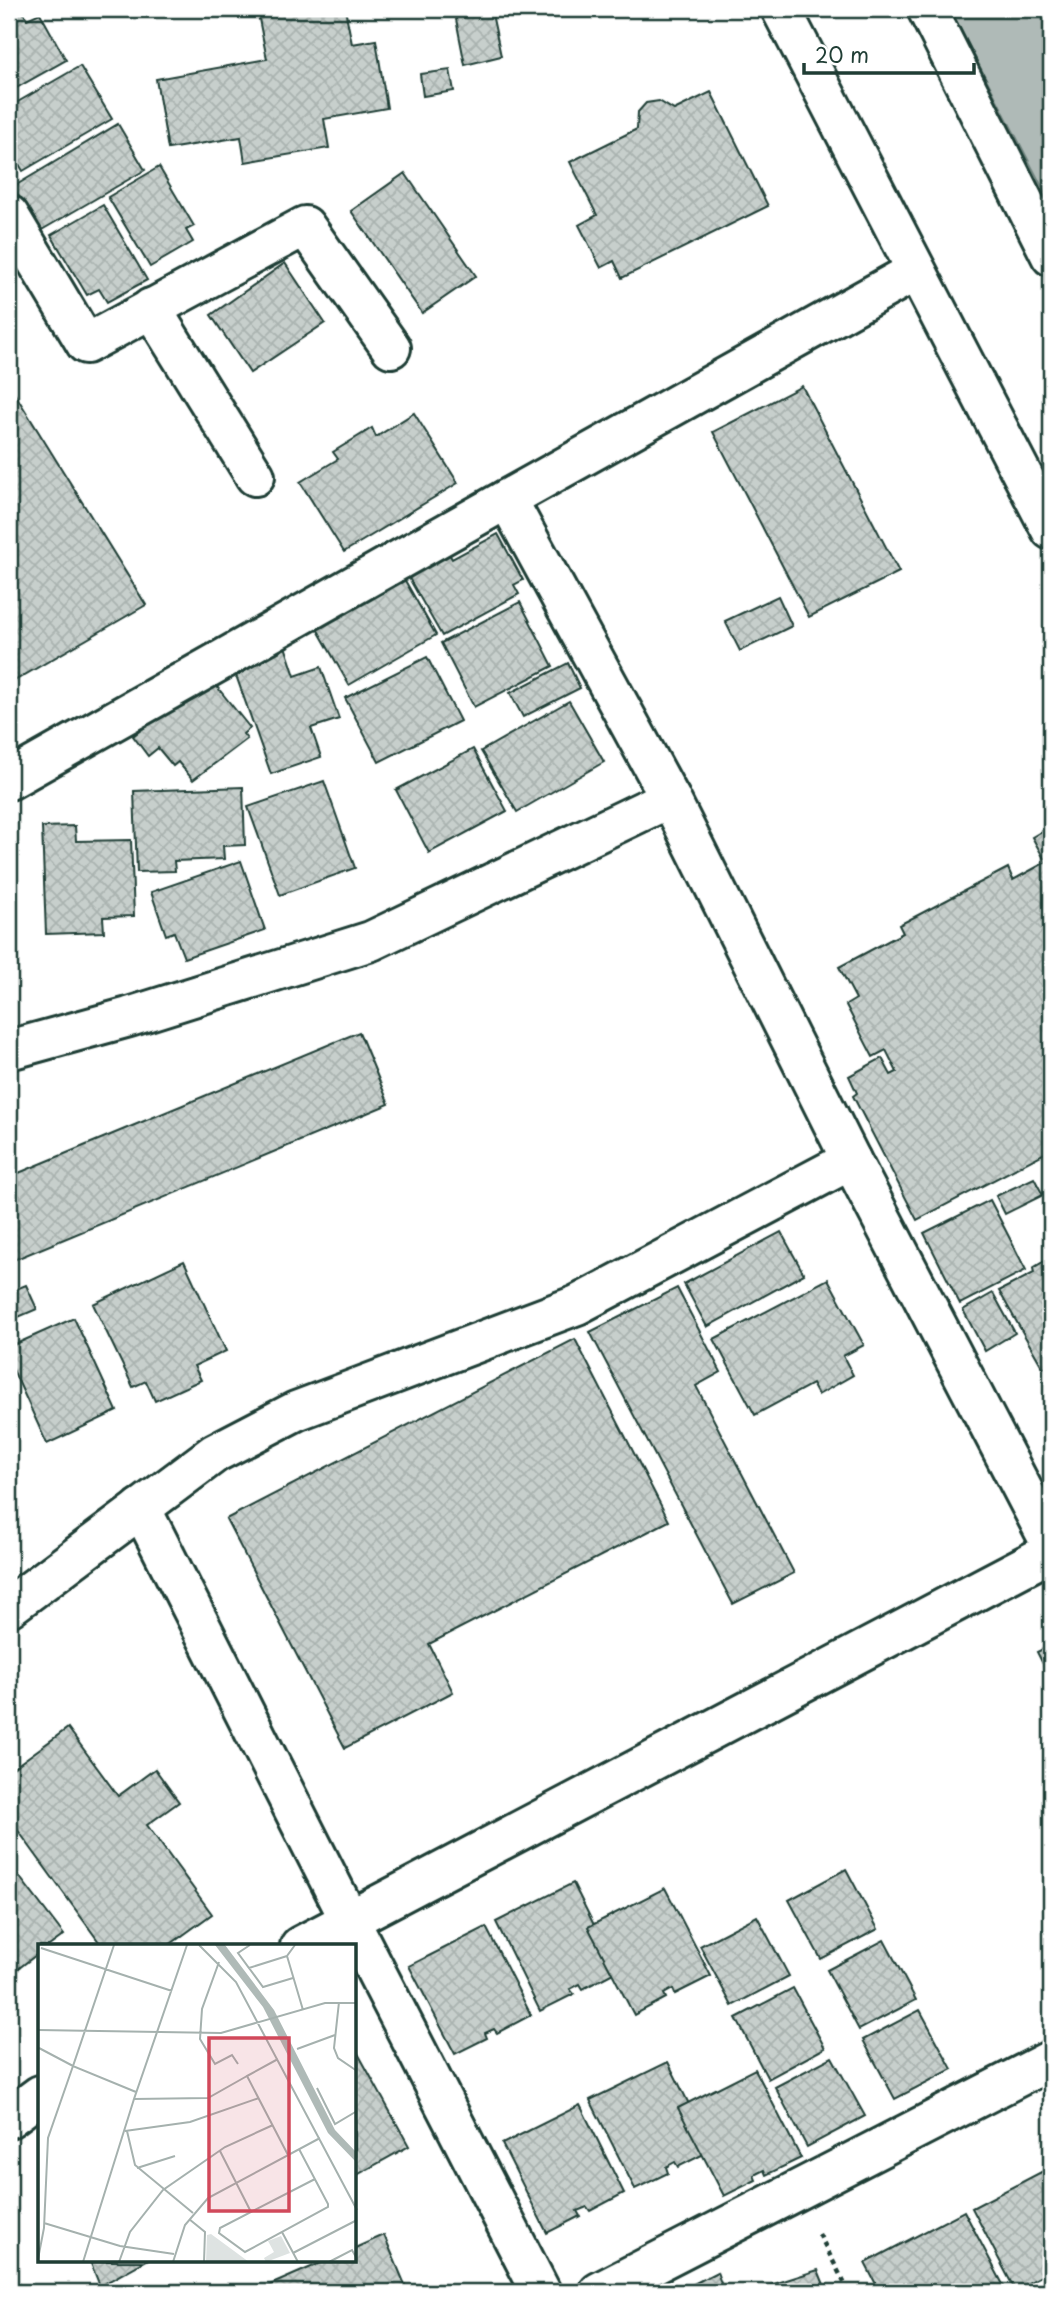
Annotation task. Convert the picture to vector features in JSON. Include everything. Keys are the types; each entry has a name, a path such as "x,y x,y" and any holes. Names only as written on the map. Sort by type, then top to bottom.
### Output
{"street":[{"path":"781,9 1051,530"},
{"path":"927,9 1051,256"},
{"path":"9,215 86,344 305,226 391,348"},
{"path":"9,779 916,271"},
{"path":"151,308 255,476"},
{"path":"506,499 670,798 851,1160 1051,1545"},
{"path":"9,1050 129,1017 371,941 670,798"},
{"path":"9,1607 215,1453 296,1411 577,1305 851,1160"},
{"path":"141,1508 541,2292"},
{"path":"304,1944 1051,1552"},
{"path":"599,2292 1051,2060"},
{"path":"9,2118 38,2096"}],"path":[{"path":"795,2190 849,2292"}],"shaded area":[{"path":"950,9 1051,9 1051,204"}],"building":[{"path":"257,9 345,9 352,44 376,40 387,108 324,119 329,148 245,162 241,137 168,149 156,79 267,59"},
{"path":"454,9 491,9 501,56 465,65"},
{"path":"22,10 27,19 40,13 66,60 9,92 9,11"},
{"path":"80,66 112,119 23,171 9,147 9,107"},
{"path":"450,70 454,91 423,96 420,74"},
{"path":"711,92 768,206 622,278 614,261 601,268 579,225 597,215 570,162 637,129 638,112 646,103 659,101 674,110"},
{"path":"118,124 145,170 40,231 13,187"},
{"path":"159,167 194,226 186,230 193,242 150,267 108,197"},
{"path":"405,173 476,276 422,313 351,211"},
{"path":"103,205 147,280 107,302 99,289 87,295 51,235"},
{"path":"285,263 325,323 250,373 211,315"},
{"path":"802,386 899,572 809,617 713,432"},
{"path":"15,394 146,605 9,684 9,398"},
{"path":"414,413 458,483 344,552 300,482 338,459 333,452 372,428 376,437"},
{"path":"498,534 523,580 514,585 519,594 442,636 406,573 447,550 452,559"},
{"path":"399,570 436,635 349,685 315,625"},
{"path":"778,596 792,626 740,651 725,621"},
{"path":"520,602 553,666 474,707 441,643"},
{"path":"285,646 295,676 321,667 339,719 311,728 321,757 271,774 232,664"},
{"path":"427,657 460,721 379,762 345,698"},
{"path":"568,663 580,688 523,717 510,693"},
{"path":"210,678 250,728 243,734 247,739 193,780 178,762 173,766 158,748 148,756 133,736"},
{"path":"569,701 604,762 517,812 481,751"},
{"path":"473,749 507,811 429,853 396,790"},
{"path":"324,781 355,868 280,895 248,807"},
{"path":"243,787 245,845 223,846 224,859 174,861 175,871 137,872 134,791"},
{"path":"75,826 76,841 131,840 134,916 103,917 104,932 46,934 42,827"},
{"path":"1051,826 1051,1150 917,1220 853,1096 857,1093 849,1076 882,1058 891,1075 897,1072 886,1050 873,1057 846,1005 856,999 839,967 903,933 899,925 1008,868 1013,880 1046,862 1032,837"},
{"path":"241,861 265,930 184,958 174,932 166,935 151,892"},
{"path":"359,1032 389,1104 9,1262 9,1177"},
{"path":"1034,1178 1043,1195 1005,1214 996,1196"},
{"path":"990,1200 1026,1270 960,1304 924,1233"},
{"path":"781,1232 804,1274 707,1327 684,1284"},
{"path":"1051,1257 1051,1363 1043,1368 999,1291 1034,1273 1033,1268"},
{"path":"184,1261 226,1351 194,1366 201,1380 155,1401 146,1381 133,1387 93,1304"},
{"path":"828,1279 864,1345 843,1356 853,1375 818,1395 812,1384 755,1415 714,1339"},
{"path":"26,1285 37,1309 9,1321 9,1292"},
{"path":"677,1288 721,1372 696,1386 794,1573 733,1604 590,1332"},
{"path":"993,1293 1015,1333 985,1351 963,1310"},
{"path":"74,1318 117,1411 47,1444 9,1361 9,1347"},
{"path":"575,1339 669,1521 429,1644 453,1692 345,1748 226,1519"},
{"path":"1051,1645 1051,1680 1037,1652"},
{"path":"68,1728 118,1796 155,1769 179,1802 147,1825 212,1914 171,1944 101,1944 9,1818 9,1771"},
{"path":"9,1863 64,1935 52,1944 38,1944 38,1954 10,1975 17,1985 9,1991"},
{"path":"846,1869 878,1929 821,1959 789,1900"},
{"path":"573,1883 617,1971 583,1989 580,1984 570,1989 574,1994 540,2011 496,1922"},
{"path":"665,1888 711,1976 675,1994 673,1989 664,1994 666,1998 634,2015 588,1927"},
{"path":"757,1916 789,1976 732,2006 700,1946"},
{"path":"486,1927 531,2015 497,2033 494,2029 485,2033 487,2038 455,2054 409,1966"},
{"path":"884,1940 916,2000 859,2030 827,1970"},
{"path":"793,1988 825,2048 768,2079 736,2018"},
{"path":"920,2010 952,2069 895,2099 863,2040"},
{"path":"357,2052 409,2146 357,2175"},
{"path":"832,2057 865,2116 807,2147 775,2087"},
{"path":"668,2062 712,2150 678,2167 675,2162 666,2167 668,2173 635,2189 590,2100"},
{"path":"755,2069 801,2158 766,2175 764,2170 754,2175 756,2180 724,2196 678,2108"},
{"path":"580,2105 624,2193 590,2211 587,2207 577,2211 580,2216 547,2233 502,2144"},
{"path":"1051,2167 1051,2271 1015,2290 972,2208"},
{"path":"964,2211 1007,2292 880,2292 865,2263"},
{"path":"384,2235 408,2292 254,2292 323,2262 357,2262 357,2247"},
{"path":"90,2262 143,2262 100,2286"},
{"path":"818,2270 827,2292 755,2290"},
{"path":"717,2272 724,2292 678,2292"}]}
